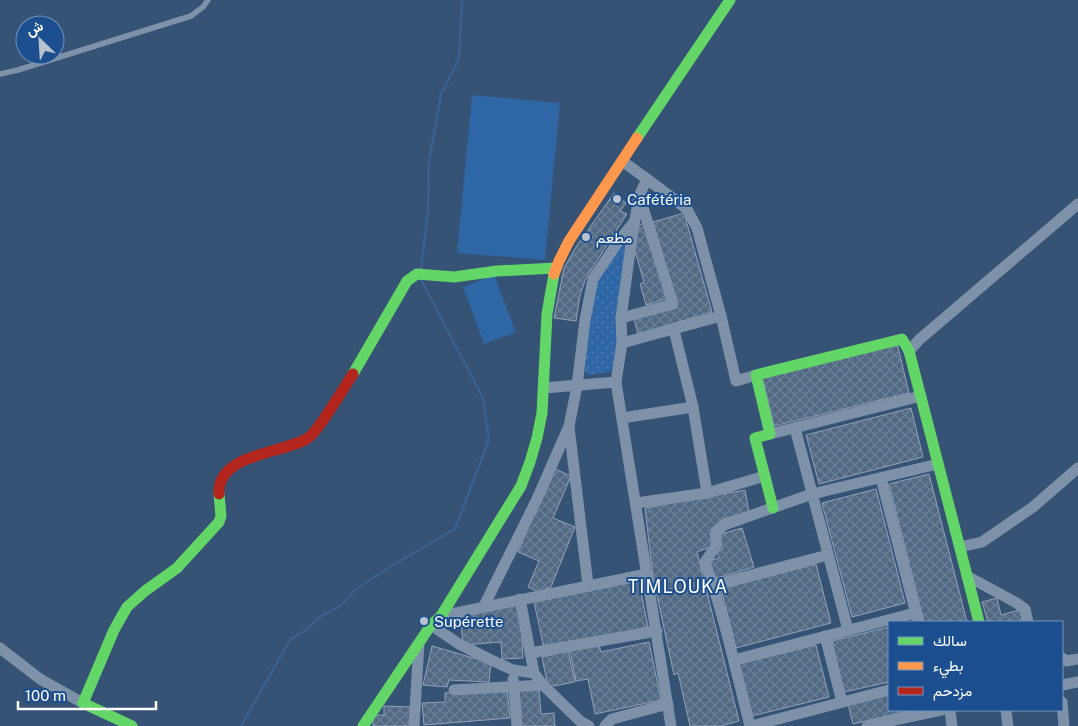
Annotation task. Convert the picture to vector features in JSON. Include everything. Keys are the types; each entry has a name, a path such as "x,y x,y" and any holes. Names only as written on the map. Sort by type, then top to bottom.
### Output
{"street":[{"path":"363,726 431,625 441,616 527,472 540,430 544,388 547,304 556,268 622,161 730,0"},
{"path":"622,161 687,209 694,222 721,316 736,381 902,339 909,351 979,621"},
{"path":"647,179 639,196 635,221 621,318 622,343 616,382 671,726"},
{"path":"621,318 673,304 639,196"},
{"path":"909,351 920,339 1078,204"},
{"path":"484,606 537,499 569,426 593,279 635,221"},
{"path":"84,703 114,630 127,607 145,591 177,568 219,522 221,516 219,487 222,477 236,464 247,458 298,444 310,437 355,371 407,281 412,276 417,274 454,277 497,271 556,268"},
{"path":"622,343 721,316"},
{"path":"674,330 693,407 707,493"},
{"path":"756,375 770,434"},
{"path":"544,388 616,382"},
{"path":"773,508 755,438 920,396"},
{"path":"622,418 693,407"},
{"path":"569,426 588,585"},
{"path":"795,428 848,630"},
{"path":"888,690 842,702 787,721 750,726 734,660 705,562 716,546 716,532 724,525 812,494 938,464"},
{"path":"960,547 982,542 1033,507 1078,468"},
{"path":"636,503 707,493 765,476"},
{"path":"880,478 917,617 896,621"},
{"path":"713,585 828,554"},
{"path":"441,616 647,574"},
{"path":"967,576 1025,609 1028,621"},
{"path":"520,599 534,673 543,685 583,724 610,724 668,704"},
{"path":"734,660 848,630 888,622"},
{"path":"431,625 460,644 513,670 534,673"},
{"path":"530,653 656,631"},
{"path":"826,636 842,702"},
{"path":"414,726 420,641"},
{"path":"0,648 40,679 132,726"},
{"path":"1063,659 1066,661 1078,659"},
{"path":"513,670 517,726"},
{"path":"1063,685 1078,682"},
{"path":"454,690 543,685"},
{"path":"867,726 898,723 938,711"},
{"path":"950,711 952,726"},
{"path":"1006,711 1008,726"},
{"path":"1063,711 1064,726"}],"lane":[{"path":"0,74 191,16 203,7 208,0"}],"shaded area":[{"path":"472,95 560,103 545,260 457,253"},
{"path":"623,240 627,240 615,367 613,371 589,375 585,372 586,342 594,281"},
{"path":"494,275 516,332 484,344 463,287"}],"building":[{"path":"614,193 626,203 620,211 627,214 586,278 580,295 576,321 554,318 564,268 576,247"},
{"path":"684,213 712,312 638,334 634,319 677,307 653,222"},
{"path":"645,223 668,298 646,305 640,284 644,282 632,241 635,226"},
{"path":"897,343 909,393 774,426 762,376"},
{"path":"911,408 923,457 819,484 806,435"},
{"path":"553,468 571,476 553,518 575,527 551,587 539,592 528,587 539,561 518,552"},
{"path":"929,474 967,621 924,621 889,484"},
{"path":"876,489 905,603 852,617 822,503"},
{"path":"745,490 749,512 723,519 710,534 713,546 697,552 739,721 721,726 690,726 678,673 674,675 653,577 645,508"},
{"path":"742,528 754,567 713,579 708,561 719,558 717,550 723,549 718,535"},
{"path":"816,564 831,623 736,648 721,589"},
{"path":"639,581 648,627 544,649 534,602"},
{"path":"997,598 1001,615 1019,610 1023,621 988,621 982,602"},
{"path":"520,604 523,658 502,659 501,642 463,645 461,622 468,621 468,611"},
{"path":"888,627 888,682 844,692 832,641"},
{"path":"649,642 661,700 595,714 588,679 576,681 570,651 599,645 601,652"},
{"path":"816,645 829,697 752,716 739,664"},
{"path":"432,646 491,663 489,682 449,680 447,687 423,685"},
{"path":"568,651 575,682 548,687 542,657"},
{"path":"507,689 510,718 424,725 422,703 445,702 445,693"},
{"path":"539,689 541,714 554,713 555,726 522,726 519,690"},
{"path":"888,694 888,711 909,711 853,724 848,704"},
{"path":"384,706 412,707 411,726 373,726 373,715 384,715"}],"waterway":[{"path":"421,270 428,210 429,162 441,94 459,59 462,0"},
{"path":"241,726 290,640 306,630 320,617 341,605 356,589 455,529 489,440 483,398 421,280"}],"traffic: fast":[{"path":"637,138 730,0"},
{"path":"353,374 407,281 417,274 454,277 497,271 556,268"},
{"path":"363,726 431,625 441,616 521,486 537,438 542,413 547,314 554,274"},
{"path":"773,508 755,438 770,434 756,375 902,339 909,351 979,621"},
{"path":"132,726 83,703 114,630 127,607 145,591 177,568 219,522 221,516 219,494"}],"traffic: slow":[{"path":"554,274 569,241 637,138"}],"traffic: jam":[{"path":"219,494 221,480 229,470 240,462 308,438 324,419 353,374"}],"place":[{"name":"Cafétéria","path":"617,199"},
{"name":"مطعم","path":"586,237"},
{"name":"Supérette","path":"424,621"}],"district":[{"name":"TIMLOUKA","path":"678,586"}]}
